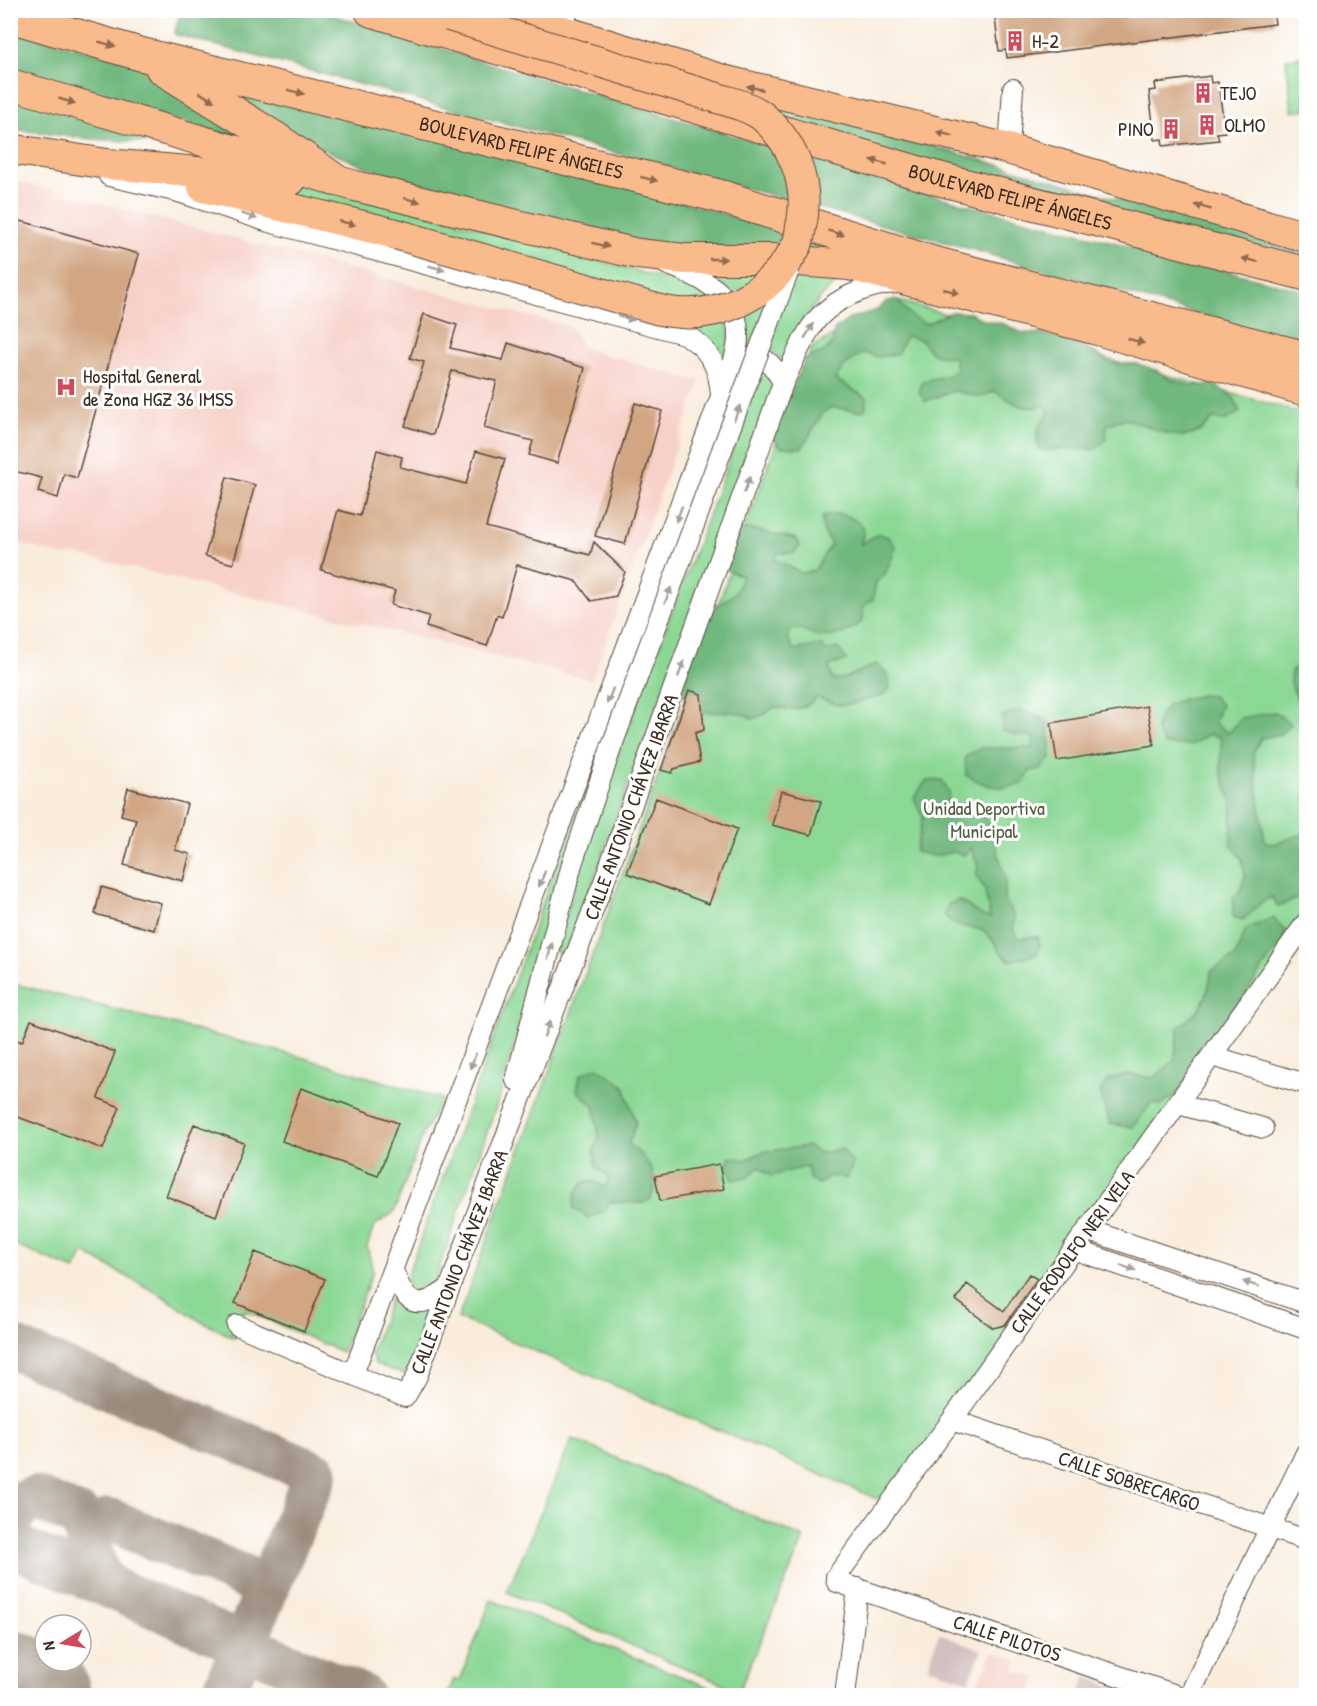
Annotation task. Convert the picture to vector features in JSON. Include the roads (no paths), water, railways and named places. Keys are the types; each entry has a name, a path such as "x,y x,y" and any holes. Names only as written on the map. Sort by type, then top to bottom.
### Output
{"highway":[{"name":"BOULEVARD FELIPE ÁNGELES","path":"371,10 936,178 1306,274"},
{"name":"BOULEVARD FELIPE ÁNGELES","path":"10,16 140,54 719,196 933,263 1306,358"},
{"path":"10,28 62,31"},
{"path":"140,54 344,182"}],"main road":[{"path":"393,10 404,14 417,10"},
{"path":"495,10 566,21 727,81 1001,147 1306,237"},
{"path":"107,164 392,234 660,310 696,315 728,308 755,292 784,264 798,243 804,198 798,169 785,141 761,116 724,100 442,13"},
{"path":"10,84 344,182 638,254 685,259 772,259 849,265 1094,329"},
{"path":"10,151 107,164 344,182"},
{"name":"BOULEVARD FELIPE ÁNGELES","path":"1028,287 1094,329 1306,391"}],"street":[{"path":"1001,147 1009,147 1013,89"},
{"path":"10,151 179,192 269,222 684,334 697,341 714,361 720,376 722,400"},
{"path":"493,1170 572,864 611,748 782,294 798,243"},
{"path":"237,1325 353,1374 722,400 738,339 733,311 723,295 709,283 687,272 638,254"},
{"name":"CALLE ANTONIO CHÁVEZ IBARRA","path":"353,1374 405,1397 417,1376 605,879 783,383 810,328 838,302 882,285 916,282"},
{"path":"731,370 745,360 764,358 777,370 783,383"},
{"name":"CALLE RODOLFO NERI VELA","path":"836,1580 1306,923"},
{"path":"1212,1056 1306,1084"},
{"path":"1178,1104 1263,1128"},
{"path":"1088,1230 1306,1303"},
{"path":"1073,1249 1306,1329"},
{"path":"393,1270 401,1291 408,1300 418,1303 430,1301 448,1289"},
{"name":"CALLE SOBRECARGO","path":"952,1420 1306,1540"},
{"path":"1189,1695 1271,1530 1306,1453"},
{"name":"CALLE PILOTOS","path":"836,1580 1179,1695"},
{"path":"845,1695 858,1588"}],"place":[{"name":"H-2","path":"1015,41"},
{"name":"TEJO","path":"1203,93"},
{"name":"OLMO","path":"1207,125"},
{"name":"PINO","path":"1171,129"},
{"name":"Hospital General de Zona HGZ 36 IMSS","path":"66,387"}],"park label":[{"name":"Unidad Deportiva Municipal","path":"984,820"}]}
